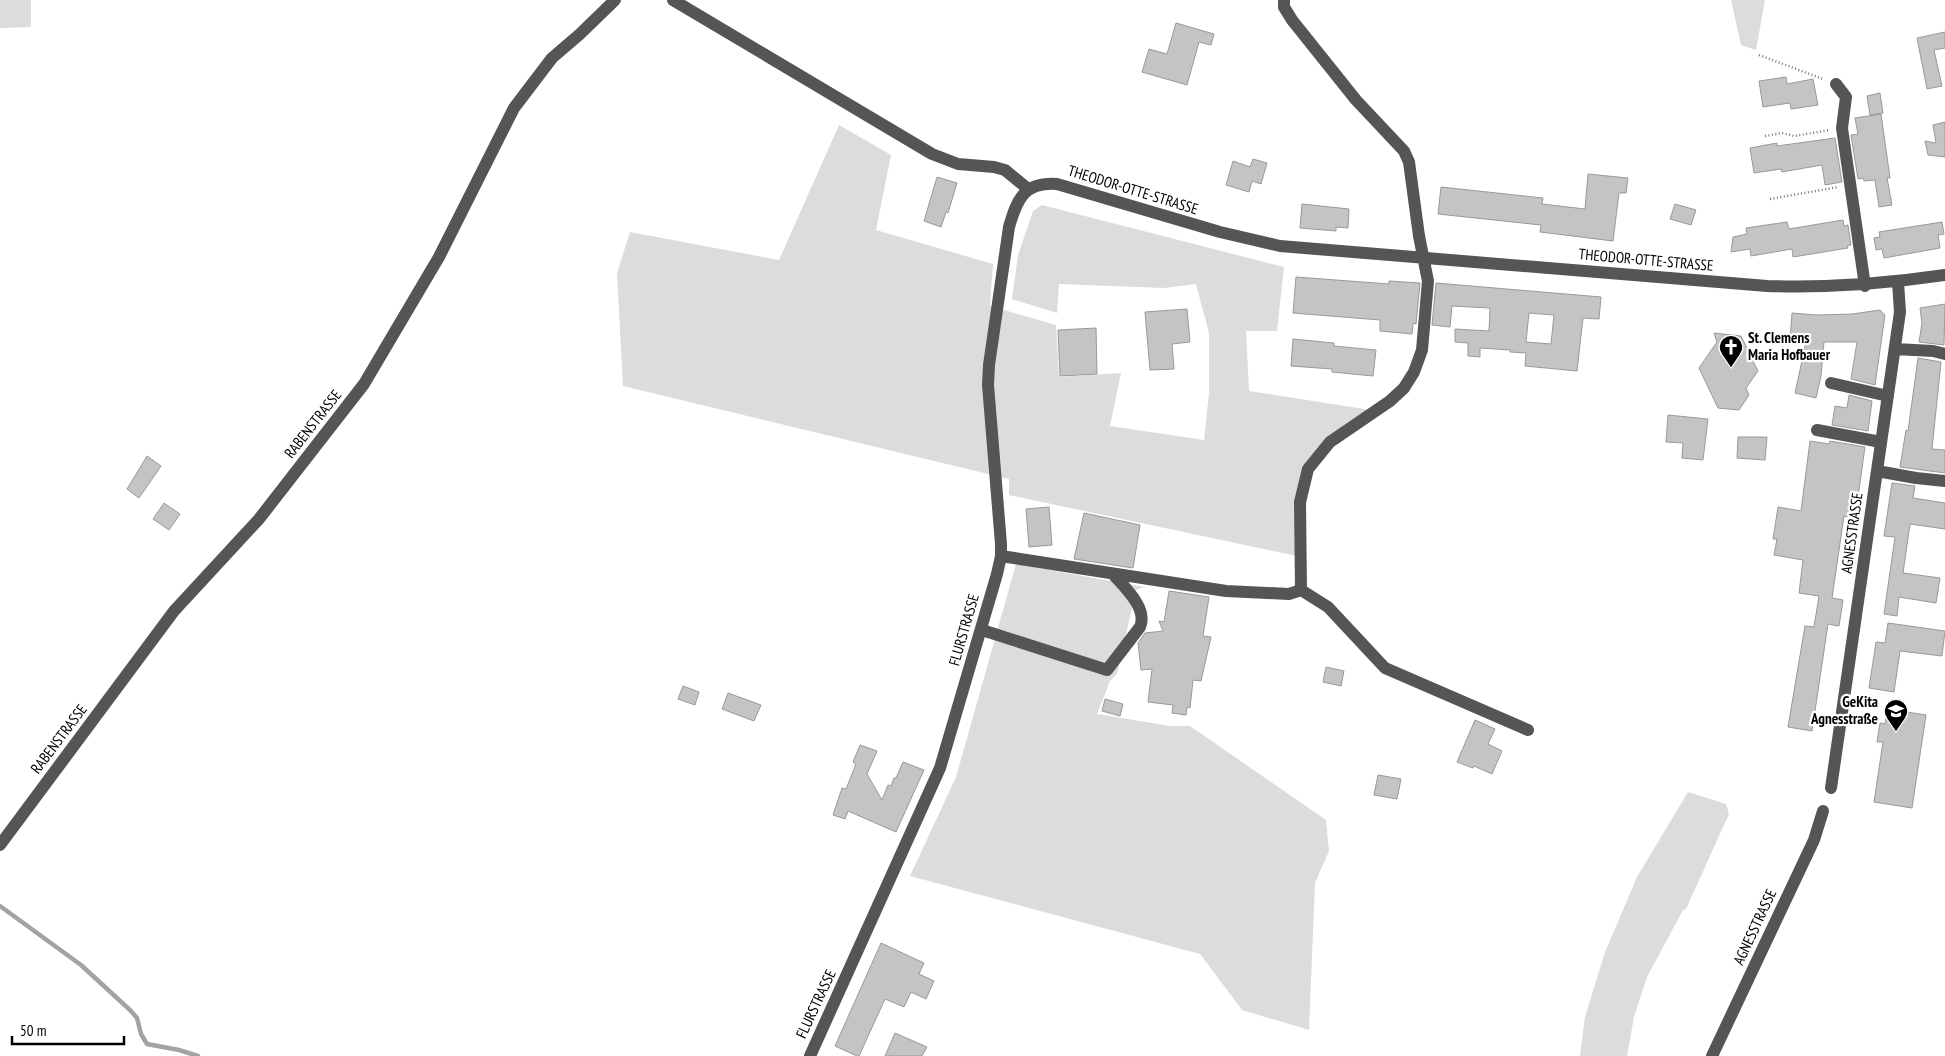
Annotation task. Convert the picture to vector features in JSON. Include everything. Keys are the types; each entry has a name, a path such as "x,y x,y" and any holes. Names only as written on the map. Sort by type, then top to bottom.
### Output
{"street":[{"name":"RABENSTRASSE","path":"0,845 174,611 259,519 364,384 440,257 514,108 552,58 615,0"},
{"path":"673,0 932,154 958,164 994,167 1004,170 1028,190"},
{"path":"1284,0 1284,7 1292,20 1356,100 1404,151 1409,162 1419,236 1428,281 1422,350 1414,372 1404,388 1390,402 1330,442 1308,469 1300,502 1301,590"},
{"path":"1836,84 1846,97 1842,128 1866,286"},
{"name":"THEODOR-OTTE-STRASSE","path":"1028,190 1045,184 1057,184 1220,232 1280,246 1767,286 1816,288 1866,286 1945,275"},
{"name":"FLURSTRASSE","path":"810,1056 940,768 982,630 1001,556 988,385 989,365 1009,227 1014,208 1028,190"},
{"name":"AGNESSTRASSE","path":"1831,788 1900,312 1898,282"},
{"path":"1895,349 1933,351 1945,354"},
{"path":"1831,382 1888,396"},
{"path":"1817,430 1881,442"},
{"path":"1877,471 1945,481"},
{"path":"1001,556 1226,591 1289,594 1301,590"},
{"path":"982,630 1107,670 1140,627 1142,619 1140,608 1114,574"},
{"path":"1301,590 1328,607 1385,668 1528,730"},
{"name":"AGNESSTRASSE","path":"1712,1056 1814,840 1823,811"}],"path":[{"path":"1759,55 1836,84"},
{"path":"1765,136 1782,133 1794,136 1842,128"},
{"path":"1770,199 1851,185"}],"shaded area":[{"path":"0,0 31,0 31,27 0,28"},
{"path":"1731,0 1765,0 1756,50 1741,45"},
{"path":"839,125 891,155 876,230 993,264 990,306 1056,325 1059,377 1121,373 1110,426 1204,440 1209,393 1209,333 1196,284 1164,288 1059,284 1057,313 1012,299 1018,255 1033,211 1042,205 1284,267 1277,331 1246,331 1249,391 1371,410 1316,450 1297,556 1009,495 1009,479 623,386 617,273 630,232 779,260"},
{"path":"1016,564 1144,587 1136,590 1117,674 1110,681 1097,714 1170,726 1190,726 1326,820 1329,851 1315,883 1309,1030 1242,1010 1200,954 910,876 956,777"},
{"path":"1688,792 1726,804 1729,814 1686,909 1683,910 1647,977 1634,1017 1627,1056 1580,1056 1585,1017 1605,952 1637,877"}],"building":[{"path":"1176,23 1214,34 1211,45 1199,42 1187,85 1142,72 1149,49 1167,54"},
{"path":"1945,32 1945,48 1934,50 1942,86 1927,89 1917,38"},
{"path":"1786,77 1787,84 1813,79 1818,105 1791,109 1790,103 1763,107 1759,81"},
{"path":"1880,93 1883,113 1870,115 1867,96"},
{"path":"1881,114 1890,178 1887,178 1892,205 1879,207 1875,180 1864,181 1863,178 1858,179 1851,135 1858,134 1855,118"},
{"path":"1945,122 1945,157 1928,155 1925,141 1936,143 1933,125"},
{"path":"1835,138 1842,182 1825,185 1822,165 1782,172 1781,169 1754,173 1750,148 1777,143 1777,146"},
{"path":"1253,159 1267,163 1261,184 1252,181 1249,192 1226,185 1233,161 1250,167"},
{"path":"1588,174 1628,178 1626,193 1619,193 1613,241 1540,232 1541,225 1438,214 1441,187 1543,198 1542,204 1585,209"},
{"path":"937,177 957,183 948,213 946,212 941,227 924,221"},
{"path":"1302,204 1349,209 1348,228 1336,227 1336,231 1300,228"},
{"path":"1675,204 1696,210 1691,225 1670,219"},
{"path":"1843,220 1844,226 1848,225 1851,245 1847,246 1848,248 1793,257 1792,249 1751,256 1750,249 1731,252 1733,237 1747,234 1746,228 1787,222 1789,229"},
{"path":"1942,222 1944,234 1938,235 1940,248 1884,258 1882,249 1876,250 1874,238 1880,237 1879,232"},
{"path":"1296,277 1389,284 1389,281 1420,283 1416,324 1413,323 1412,334 1380,331 1380,320 1293,313"},
{"path":"1436,283 1601,297 1599,319 1583,318 1577,371 1525,366 1526,353 1510,352 1510,350 1480,348 1480,357 1468,356 1468,343 1455,342 1455,329 1489,331 1490,308 1452,306 1450,327 1432,325","holes":["1529,313 1554,315 1551,344 1526,342"]},
{"path":"1945,304 1944,345 1919,342 1922,323 1920,308"},
{"path":"1187,309 1190,342 1172,344 1174,369 1150,370 1145,312"},
{"path":"1880,310 1885,315 1875,385 1851,379 1857,342 1824,342 1821,376 1816,398 1795,393 1806,342 1790,341 1792,313 1817,315 1852,314"},
{"path":"1096,328 1097,374 1060,376 1058,330"},
{"path":"1714,333 1741,336 1758,371 1746,388 1749,395 1739,410 1718,408 1699,368 1717,342"},
{"path":"1293,339 1334,343 1334,346 1376,350 1373,376 1332,372 1332,369 1291,366"},
{"path":"1918,358 1941,362 1932,449 1945,450 1945,473 1900,467 1906,430 1908,431"},
{"path":"1849,395 1872,401 1868,431 1832,425 1835,406 1847,408"},
{"path":"1668,415 1708,419 1703,460 1682,458 1683,443 1666,442"},
{"path":"1738,437 1767,437 1765,460 1737,458"},
{"path":"1810,441 1829,444 1830,441 1865,447 1855,518 1844,516 1832,598 1843,600 1839,626 1828,624 1812,731 1788,727 1805,626 1814,627 1819,596 1799,593 1803,560 1774,555 1777,539 1773,539 1778,507 1801,511"},
{"path":"147,456 161,466 139,498 127,489"},
{"path":"1892,483 1915,486 1913,498 1945,503 1945,529 1910,524 1903,573 1940,578 1936,603 1899,597 1897,616 1884,614 1895,537 1884,536"},
{"path":"164,503 180,514 169,530 153,519"},
{"path":"1049,507 1052,545 1029,547 1026,509"},
{"path":"1084,513 1140,525 1133,568 1074,559"},
{"path":"1169,591 1209,597 1203,636 1211,637 1201,681 1193,680 1190,708 1187,707 1186,715 1172,713 1173,705 1148,702 1152,669 1141,670 1138,643 1145,633 1163,631 1159,621 1164,622"},
{"path":"1888,623 1945,631 1942,656 1900,651 1894,692 1869,688 1876,642 1885,643"},
{"path":"1326,667 1344,671 1341,686 1323,682"},
{"path":"683,686 699,692 695,705 678,699"},
{"path":"728,693 761,705 754,721 722,709"},
{"path":"1105,699 1123,704 1120,716 1102,711"},
{"path":"1888,709 1926,715 1912,808 1874,802 1883,742 1877,742 1880,723 1885,724"},
{"path":"1475,720 1495,729 1488,744 1502,751 1492,774 1474,766 1473,768 1457,762"},
{"path":"860,745 877,751 867,774 882,800 888,785 891,786 903,762 924,770 896,832 848,811 845,819 833,815 842,788 846,789 856,764 853,762"},
{"path":"1378,775 1401,779 1397,799 1374,795"},
{"path":"881,943 924,963 919,974 934,981 926,999 911,992 904,1007 885,999 859,1056 857,1056 835,1046"},
{"path":"895,1033 927,1047 922,1056 885,1056"}],"waterway":[{"path":"0,906 81,965 130,1010 137,1018 141,1034 147,1044 198,1056"}],"place":[{"name":"St. Clemens Maria Hofbauer","path":"1731,368"},
{"name":"GeKita Agnesstraße","path":"1896,732"}]}
